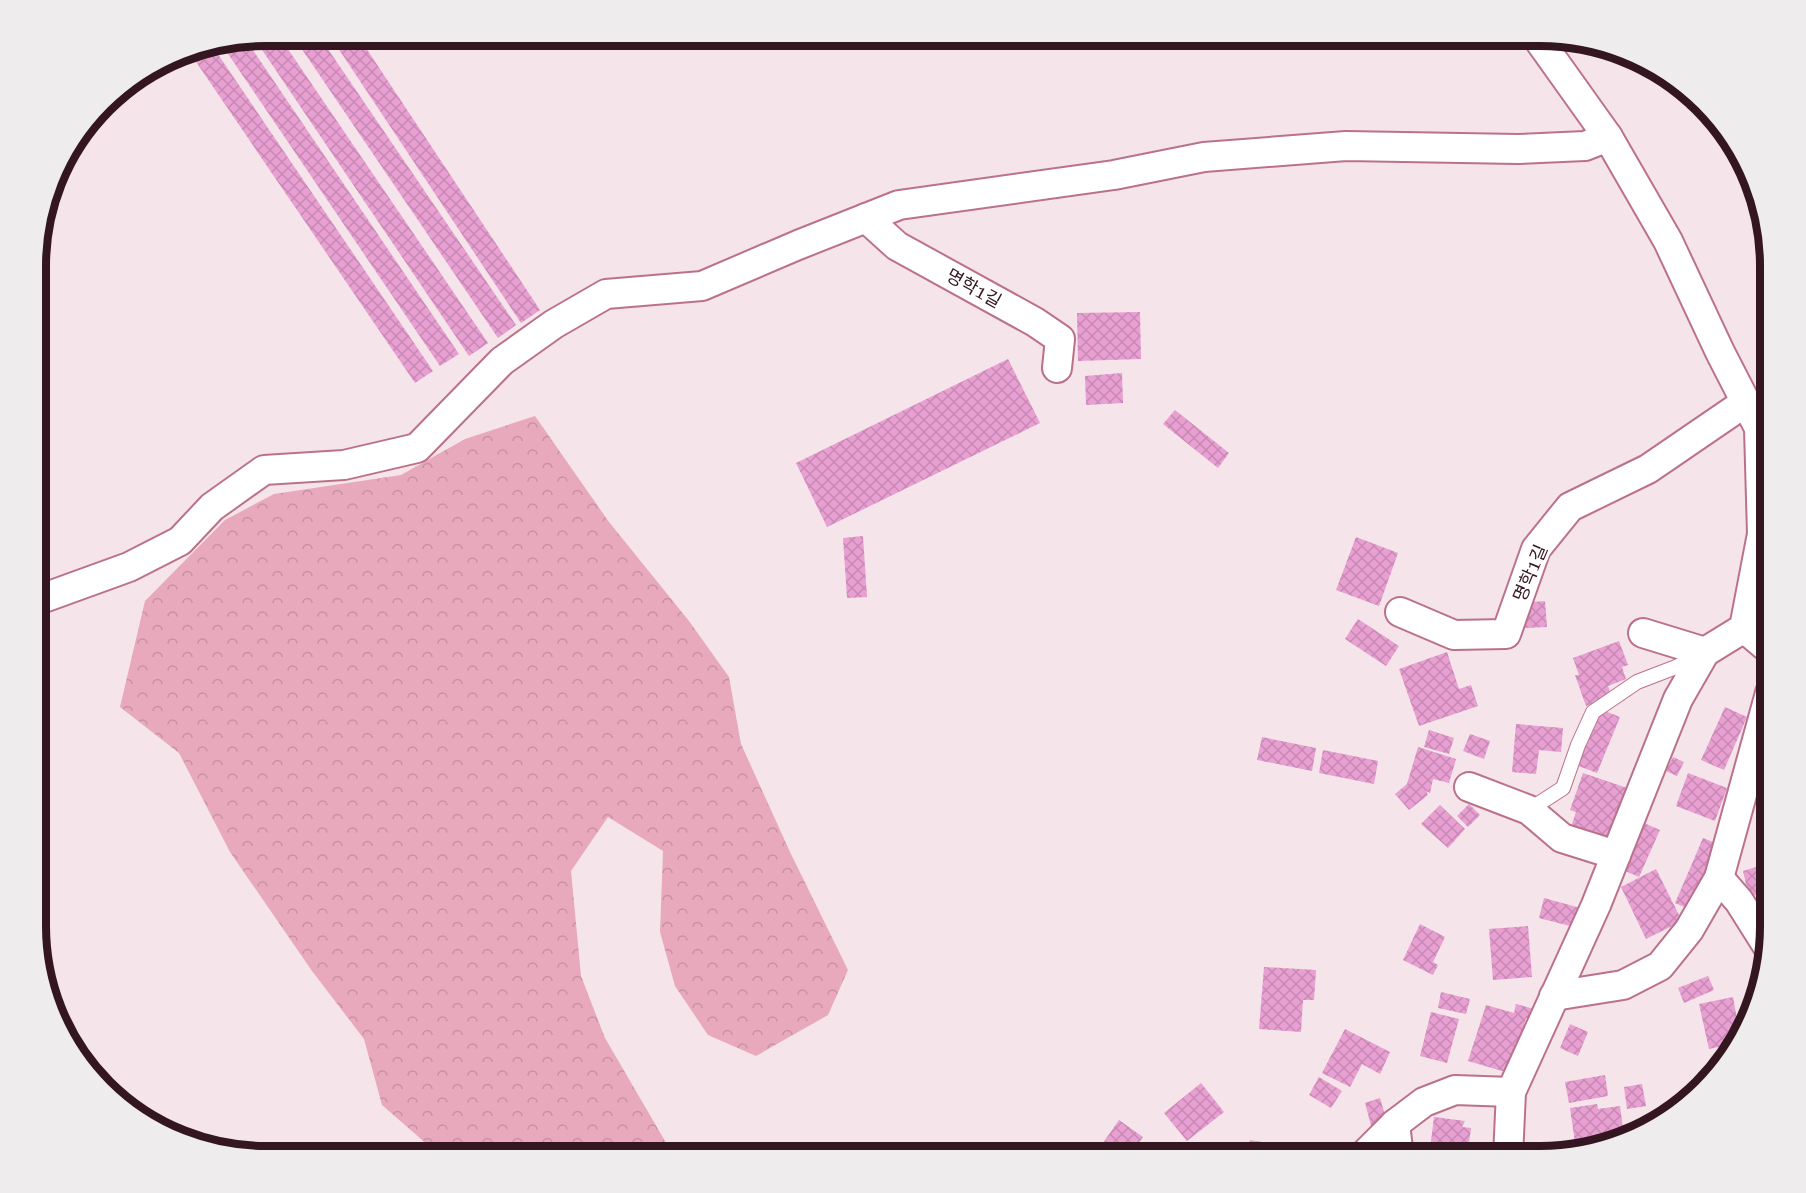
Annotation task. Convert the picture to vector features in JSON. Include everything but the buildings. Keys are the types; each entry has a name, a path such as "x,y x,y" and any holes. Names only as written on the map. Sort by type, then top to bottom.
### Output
{"street":[{"path":"1543,46 1608,138 1668,241 1720,352 1759,428 1760,463"},
{"path":"46,597 129,567 180,541 212,507 264,470 344,465 417,448 502,361 554,324 606,294 702,286 899,205 1114,175 1204,157 1346,146 1518,149 1585,146 1608,138"},
{"name":"명학1길","path":"866,218 897,246 1035,322 1060,339 1056,368"},
{"name":"명학1길","path":"1400,612 1454,636 1506,634 1536,549 1570,507 1648,469 1746,402"},
{"path":"1508,1147 1511,1092 1596,905 1678,699 1705,652 1744,628 1760,544"},
{"path":"1744,628 1760,642"},
{"path":"1643,633 1705,652"},
{"path":"1554,996 1623,986 1660,966 1689,930 1719,878 1760,729"},
{"path":"1469,787 1529,810 1562,838 1616,855"},
{"path":"1719,878 1739,901 1760,934"},
{"path":"1372,1147 1395,1124 1424,1102 1455,1090 1511,1092"},
{"path":"1395,1124 1398,1147"}],"lane":[{"path":"1529,810 1563,788 1578,745 1593,712 1637,682 1676,667 1705,652"}],"green space":[{"path":"535,416 609,522 689,621 729,677 741,744 790,852 848,970 828,1015 756,1056 708,1035 675,986 660,932 663,851 608,817 571,871 581,976 605,1038 669,1147 430,1147 382,1105 364,1039 312,971 230,852 179,753 120,707 145,601 225,520 274,494 401,475 465,439"}]}
